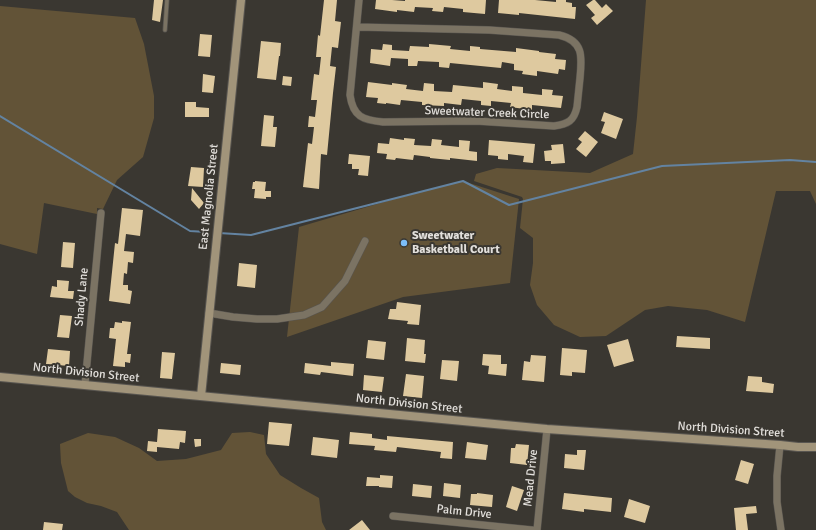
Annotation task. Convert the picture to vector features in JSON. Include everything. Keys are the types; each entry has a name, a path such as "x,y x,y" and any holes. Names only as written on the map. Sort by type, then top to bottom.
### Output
{"street":[{"name":"East Magnolia Street","path":"201,396 241,0"},
{"name":"Sweetwater Creek Circle","path":"357,27 489,30 568,37 580,50 582,60 578,107 576,114 570,121 563,125 554,126 476,122 383,122 363,118 351,105 350,95 359,0"},
{"name":"Shady Lane","path":"84,384 101,213"},
{"path":"210,313 256,319 276,319 304,316 322,307 345,281 365,241"},
{"name":"North Division Street","path":"0,377 547,429 798,447 816,447"},
{"name":"Mead Drive","path":"537,530 547,429"},
{"path":"780,445 777,502 782,530"},
{"name":"Palm Drive","path":"393,516 532,530"}],"lane":[{"path":"165,30 167,0"}],"shaded area":[{"path":"646,0 816,0 816,204 810,191 776,191 745,322 707,310 668,306 645,310 606,336 580,337 554,325 537,305 530,285 533,263 533,238 520,228 522,197 474,181 476,174 497,168 590,173 633,154"},
{"path":"0,6 135,18 144,44 154,96 154,118 143,157 117,180 103,209 97,208 97,214 44,203 37,254 0,244"},
{"path":"463,181 519,199 510,283 403,297 287,337 299,227 394,199"},
{"path":"250,432 264,435 266,454 280,475 319,498 322,522 326,530 129,530 117,512 87,503 75,497 68,491 61,463 60,444 88,433 115,437 139,448 157,461 186,459 221,450 232,433"}],"building":[{"path":"154,0 163,0 160,22 152,20"},
{"path":"324,0 337,0 335,21 341,22 338,48 332,47 330,66 336,67 327,155 321,154 319,189 303,187 308,143 312,144 314,127 308,127 309,116 315,117 317,100 311,100 314,74 319,75 321,57 316,57"},
{"path":"376,0 486,0 485,14 463,12 463,9 444,7 443,12 432,11 433,8 415,7 414,12 397,10 397,12 375,9"},
{"path":"499,0 535,0 556,2 556,0 566,0 566,2 572,3 572,7 576,7 575,19 519,13 519,15 498,13"},
{"path":"595,0 602,8 606,4 613,11 597,25 591,18 595,15 586,5"},
{"path":"200,34 212,35 210,57 198,56"},
{"path":"261,41 281,43 276,80 257,78"},
{"path":"383,44 392,45 392,50 409,51 410,46 429,47 429,44 451,46 450,49 470,51 470,46 480,47 480,49 516,52 516,48 539,51 556,54 555,59 566,60 565,70 559,69 558,74 537,71 537,76 522,74 523,71 514,70 514,64 502,62 501,68 450,63 449,68 439,67 439,62 418,61 417,66 408,66 408,59 391,58 390,66 370,63 371,49 382,50"},
{"path":"203,74 215,76 213,93 202,92"},
{"path":"283,76 292,77 291,86 282,85"},
{"path":"368,82 407,85 406,89 423,91 424,83 434,84 434,91 452,92 453,85 483,88 483,82 498,84 497,89 512,91 512,86 523,87 523,93 542,95 542,89 553,90 552,95 563,96 561,108 532,105 532,110 510,107 511,103 491,101 491,106 481,105 481,101 462,99 461,105 444,103 444,106 422,105 422,102 401,100 400,105 386,104 377,103 378,98 366,97"},
{"path":"185,102 196,102 196,107 209,108 209,117 185,117"},
{"path":"604,112 623,119 616,139 601,133 605,122 601,121"},
{"path":"264,115 274,116 273,127 277,127 275,147 261,146"},
{"path":"585,131 598,142 586,157 576,149 582,142 578,139"},
{"path":"390,138 404,140 404,138 415,139 414,145 431,146 432,139 442,140 441,145 459,147 459,140 470,141 469,151 477,152 477,161 450,158 450,160 414,155 413,160 396,158 395,160 386,159 387,154 377,153 378,143 389,144"},
{"path":"489,140 535,144 533,163 523,162 524,156 508,154 508,160 498,159 498,156 488,155"},
{"path":"563,144 565,163 551,164 551,161 545,161 544,151 552,150 551,145"},
{"path":"349,154 370,156 368,176 358,175 359,169 352,169 352,164 348,164"},
{"path":"191,167 204,168 203,187 188,186"},
{"path":"253,182 266,182 265,191 271,191 271,197 266,197 266,199 254,198 255,189 252,189"},
{"path":"192,188 204,203 199,209 191,200"},
{"path":"122,208 143,210 140,236 126,234 124,251 134,252 133,263 128,262 127,274 124,273 123,285 128,285 128,290 132,291 130,304 109,301 115,243 118,244"},
{"path":"63,242 75,243 73,268 61,267"},
{"path":"239,263 257,265 255,288 237,286"},
{"path":"57,280 69,281 68,291 74,291 73,299 50,297 52,286 57,287"},
{"path":"397,302 421,305 419,325 407,324 408,321 388,319 390,309 396,309"},
{"path":"60,315 72,316 69,338 57,337"},
{"path":"122,321 131,322 127,354 131,354 130,363 125,362 125,367 113,366 116,339 109,338 110,328 114,328 115,322 122,323"},
{"path":"677,336 710,338 710,349 676,347"},
{"path":"407,338 425,340 425,363 405,361"},
{"path":"628,339 634,361 614,367 607,345"},
{"path":"368,340 386,342 384,360 366,358"},
{"path":"562,348 587,350 585,373 572,372 572,376 560,375"},
{"path":"48,349 70,351 69,366 46,364"},
{"path":"162,352 175,353 172,379 160,378"},
{"path":"483,354 501,355 501,364 507,364 506,376 488,374 489,366 482,365"},
{"path":"531,355 546,356 544,382 522,380 524,361 530,362"},
{"path":"442,360 459,361 457,381 440,379"},
{"path":"331,362 354,364 353,376 321,372 320,375 304,373 305,363 331,366"},
{"path":"221,363 241,365 240,375 220,373"},
{"path":"406,374 424,376 422,398 403,396"},
{"path":"364,375 384,377 382,392 363,390"},
{"path":"748,376 762,377 762,382 774,384 773,393 746,391"},
{"path":"269,422 292,424 289,446 267,444"},
{"path":"158,429 186,431 185,443 180,442 179,449 157,447 157,452 147,451 148,441 157,442"},
{"path":"350,432 372,434 372,438 387,440 387,436 453,442 452,459 440,458 441,452 397,447 396,452 374,450 375,446 349,444"},
{"path":"313,437 339,440 337,458 311,455"},
{"path":"194,439 201,439 201,446 195,447"},
{"path":"467,442 488,445 486,460 465,458"},
{"path":"516,444 529,445 527,465 510,463 511,448 515,448"},
{"path":"577,450 586,450 584,470 564,468 565,454 577,455"},
{"path":"741,460 754,464 748,484 735,480"},
{"path":"380,475 393,476 392,488 366,486 367,477 380,478"},
{"path":"444,483 461,485 460,498 443,496"},
{"path":"413,484 432,486 431,498 412,496"},
{"path":"512,486 524,490 517,511 506,507"},
{"path":"477,493 493,495 492,507 470,505 471,494"},
{"path":"564,493 612,498 611,512 584,509 584,512 562,509"},
{"path":"629,499 650,506 645,523 624,517"},
{"path":"756,506 757,513 746,514 748,530 736,530 734,508"},
{"path":"362,520 370,530 349,530"},
{"path":"44,522 63,524 62,530 43,530"}],"waterway":[{"path":"0,116 190,231 206,232"},
{"path":"219,233 251,235 463,181 509,205 662,166 790,160 816,162"}],"place":[{"name":"Sweetwater Basketball Court","path":"404,243"}]}
